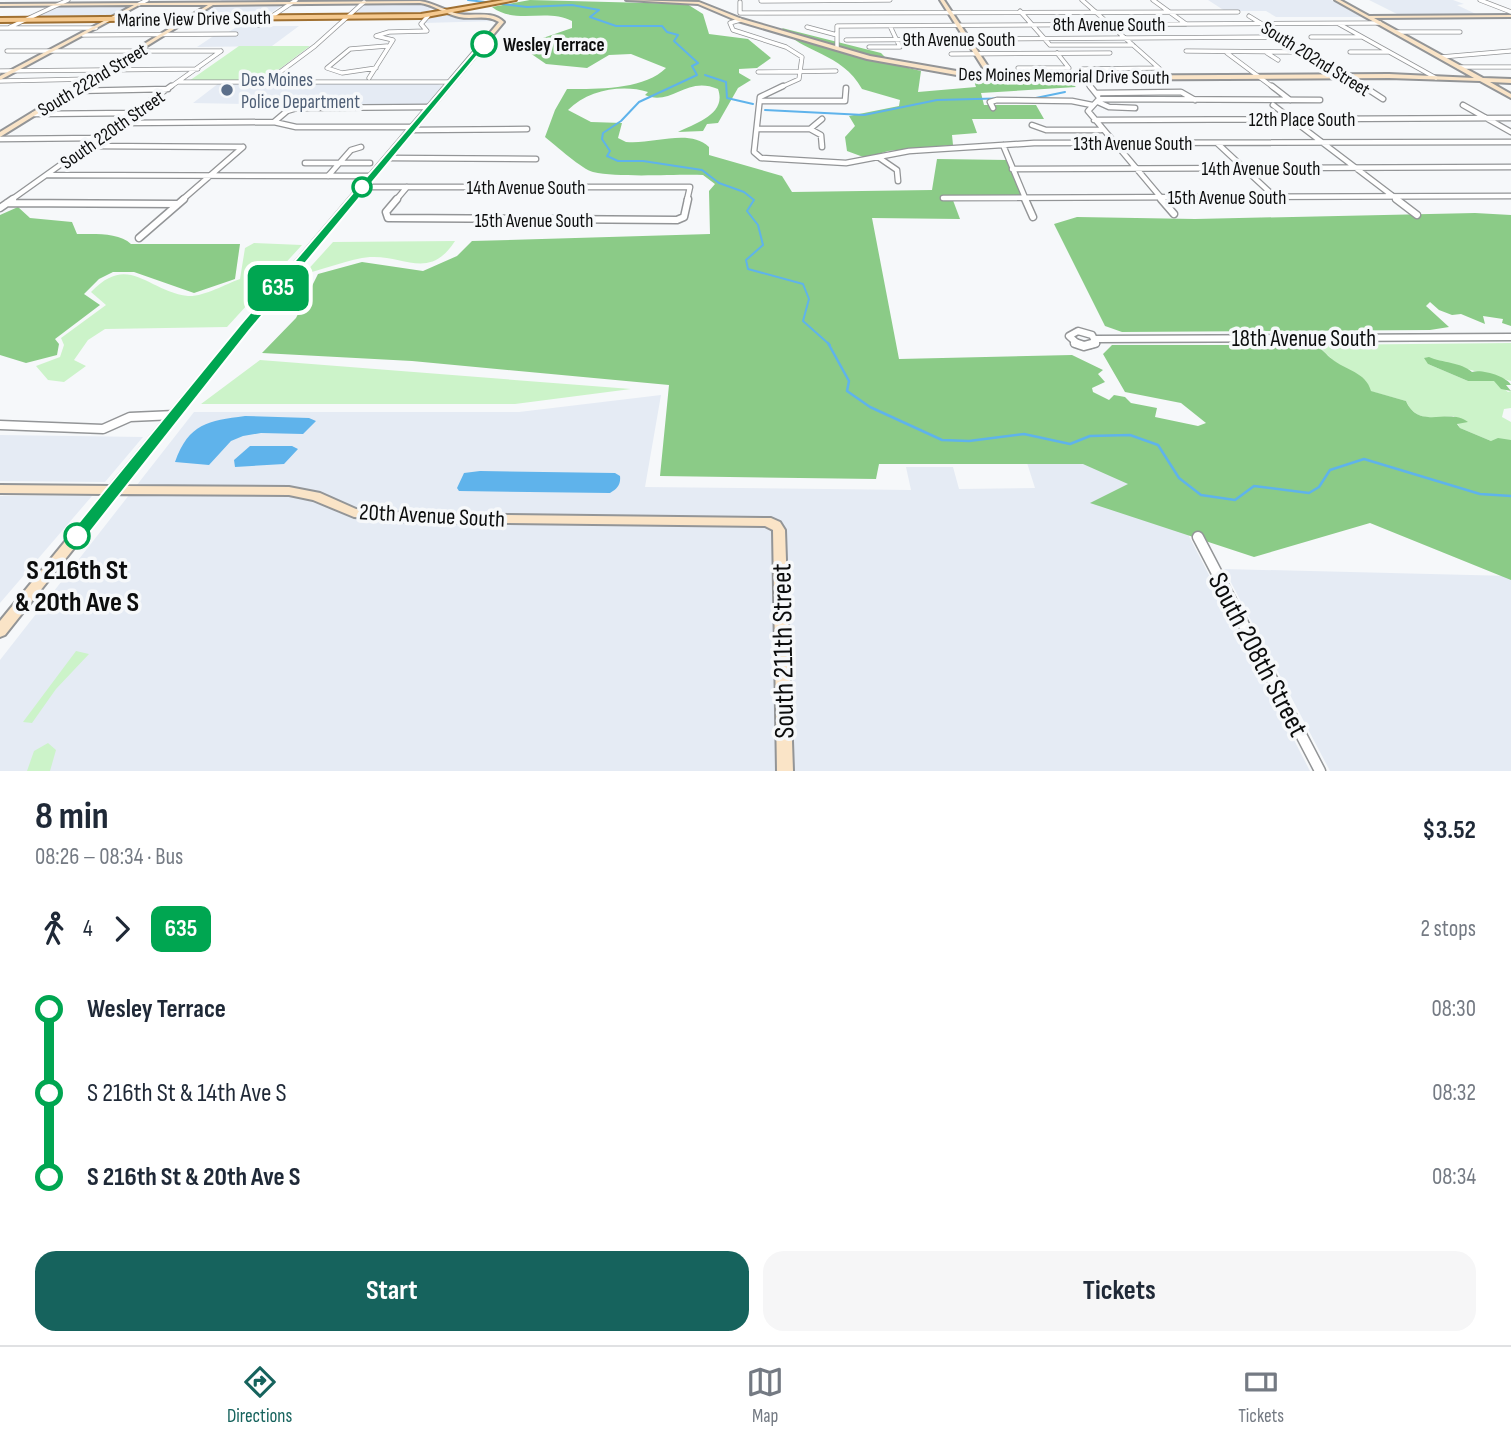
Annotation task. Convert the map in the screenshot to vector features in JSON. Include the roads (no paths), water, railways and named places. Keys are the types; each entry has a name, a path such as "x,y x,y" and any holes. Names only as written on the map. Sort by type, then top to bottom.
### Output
{"main road":[{"name":"Marine View Drive South","path":"0,20 428,16 513,0"},
{"path":"505,2 520,0"},
{"name":"Des Moines Memorial Drive South","path":"628,0 699,3 837,48 922,69 990,76 1345,76 1511,81"},
{"path":"942,0 990,76"},
{"path":"1337,0 1511,96"},
{"path":"0,5 294,1 433,4 452,13 499,19 501,23 362,187 0,631"},
{"name":"South 222nd Street","path":"0,137 216,2"},
{"path":"0,80 139,4"},
{"path":"1368,17 1511,14"},
{"name":"20th Avenue South","path":"0,489 289,491 316,496 354,513 413,518 767,521 776,525 779,530"},
{"name":"South 211th Street","path":"779,530 785,771"}],"street":[{"path":"6,28 68,0"},
{"path":"139,4 147,0"},
{"path":"878,0 883,12"},
{"path":"761,1 890,0"},
{"path":"1082,0 1168,77"},
{"path":"1153,0 1185,24"},
{"path":"1480,0 1511,14"},
{"path":"259,25 294,1"},
{"path":"268,81 364,2"},
{"path":"740,2 740,16"},
{"path":"822,147 821,135 810,129 757,129 760,102 764,93 799,79 803,71 800,54 733,30 730,23 740,16 948,11 1238,12"},
{"path":"1020,11 1044,38 1054,45 1133,45"},
{"path":"369,78 393,40 376,36 388,32 427,31 421,24 428,16"},
{"name":"South 202nd Street","path":"1249,16 1383,99"},
{"name":"8th Avenue South","path":"837,35 838,26 1380,23"},
{"path":"1338,24 1436,78"},
{"path":"869,47 900,47 890,26"},
{"path":"807,27 837,35 837,48"},
{"path":"0,28 96,28"},
{"path":"1396,32 1460,32"},
{"path":"83,35 236,34"},
{"name":"9th Avenue South","path":"846,40 1281,37"},
{"path":"1311,37 1362,37"},
{"path":"376,68 342,73 332,72 327,67 351,49 387,46"},
{"path":"7,51 138,51"},
{"name":"South 220th Street","path":"0,208 222,51 138,51"},
{"path":"1186,51 1306,52"},
{"path":"1441,57 1511,51"},
{"path":"1226,52 1290,100"},
{"path":"1266,52 1278,60"},
{"path":"1350,52 1389,52"},
{"path":"1018,68 1069,68 1058,53"},
{"path":"951,54 1110,53"},
{"path":"1459,67 1511,67"},
{"path":"1082,69 1159,68"},
{"path":"0,71 198,69"},
{"path":"758,72 836,72"},
{"path":"1083,78 1096,93 1096,102 1087,110 1174,214"},
{"path":"0,80 90,79"},
{"path":"179,82 451,82"},
{"path":"760,102 845,101 846,88"},
{"path":"72,90 169,89"},
{"path":"1096,93 1181,92 1195,100"},
{"path":"993,108 990,102 997,100 1320,100"},
{"path":"1096,102 1109,107 1135,108"},
{"path":"1273,105 1417,215"},
{"path":"1463,105 1511,132"},
{"path":"274,122 295,108 430,107"},
{"path":"34,114 135,113"},
{"path":"234,122 244,113"},
{"name":"12th Place South","path":"1094,120 1511,118"},
{"path":"810,129 822,119"},
{"path":"121,123 274,122 296,127 527,129"},
{"path":"1032,125 1046,131 1101,130"},
{"name":"13th Avenue South","path":"757,129 754,152 757,156 836,163 909,151 1003,145 1511,142"},
{"path":"0,137 99,138"},
{"path":"1217,142 1275,197"},
{"path":"1003,145 1033,218"},
{"path":"88,146 243,146 139,238"},
{"path":"328,176 351,150 361,146"},
{"path":"878,157 897,170 898,181"},
{"path":"388,158 536,159"},
{"path":"305,163 370,163"},
{"name":"14th Avenue South","path":"1012,169 1511,167"},
{"path":"47,175 372,176"},
{"name":"14th Avenue South","path":"362,187 690,187 681,220"},
{"name":"15th Avenue South","path":"407,187 386,212 388,218 681,220"},
{"name":"15th Avenue South","path":"943,198 1510,196"},
{"path":"7,203 178,204"},
{"name":"18th Avenue South","path":"1096,339 1511,337"},
{"path":"0,425 103,429 130,417 176,415"},
{"name":"South 208th Street","path":"1198,537 1320,771"}],"water":[{"path":"245,416 309,418 316,421 303,434 261,433 243,436 231,441 209,465 175,462 187,439 201,426"},
{"path":"250,446 292,446 298,449 284,464 235,467 234,460"},
{"path":"464,473 615,473 620,479 618,486 610,493 459,491 457,488"}],"waterway":[{"path":"468,0 527,7 572,5 599,10 590,17 616,26 662,26 667,32 678,35 674,41 698,63 692,66 697,75 639,102 621,121 603,133 602,139 610,151 607,156 618,161 643,161 702,170 719,183 744,192 754,200 747,211 758,225 763,245 746,260 748,269 803,284 809,299 803,321 828,343"},
{"path":"705,75 726,82 727,98 753,104"},
{"path":"1031,99 1065,92"},
{"path":"765,110 864,115 937,100 1014,98"},
{"path":"828,343 849,381 847,391 870,407 942,440 969,441 1024,434 1070,444 1090,436 1130,435 1158,445 1179,478 1201,495 1235,500 1254,486 1309,493 1319,487 1330,470 1364,459 1480,494 1511,496"}],"place":[{"name":"Wesley Terrace","path":"484,44"},
{"name":"Des Moines Police Department","path":"227,90"},
{"name":"S 216th St & 20th Ave S","path":"77,536"}]}
